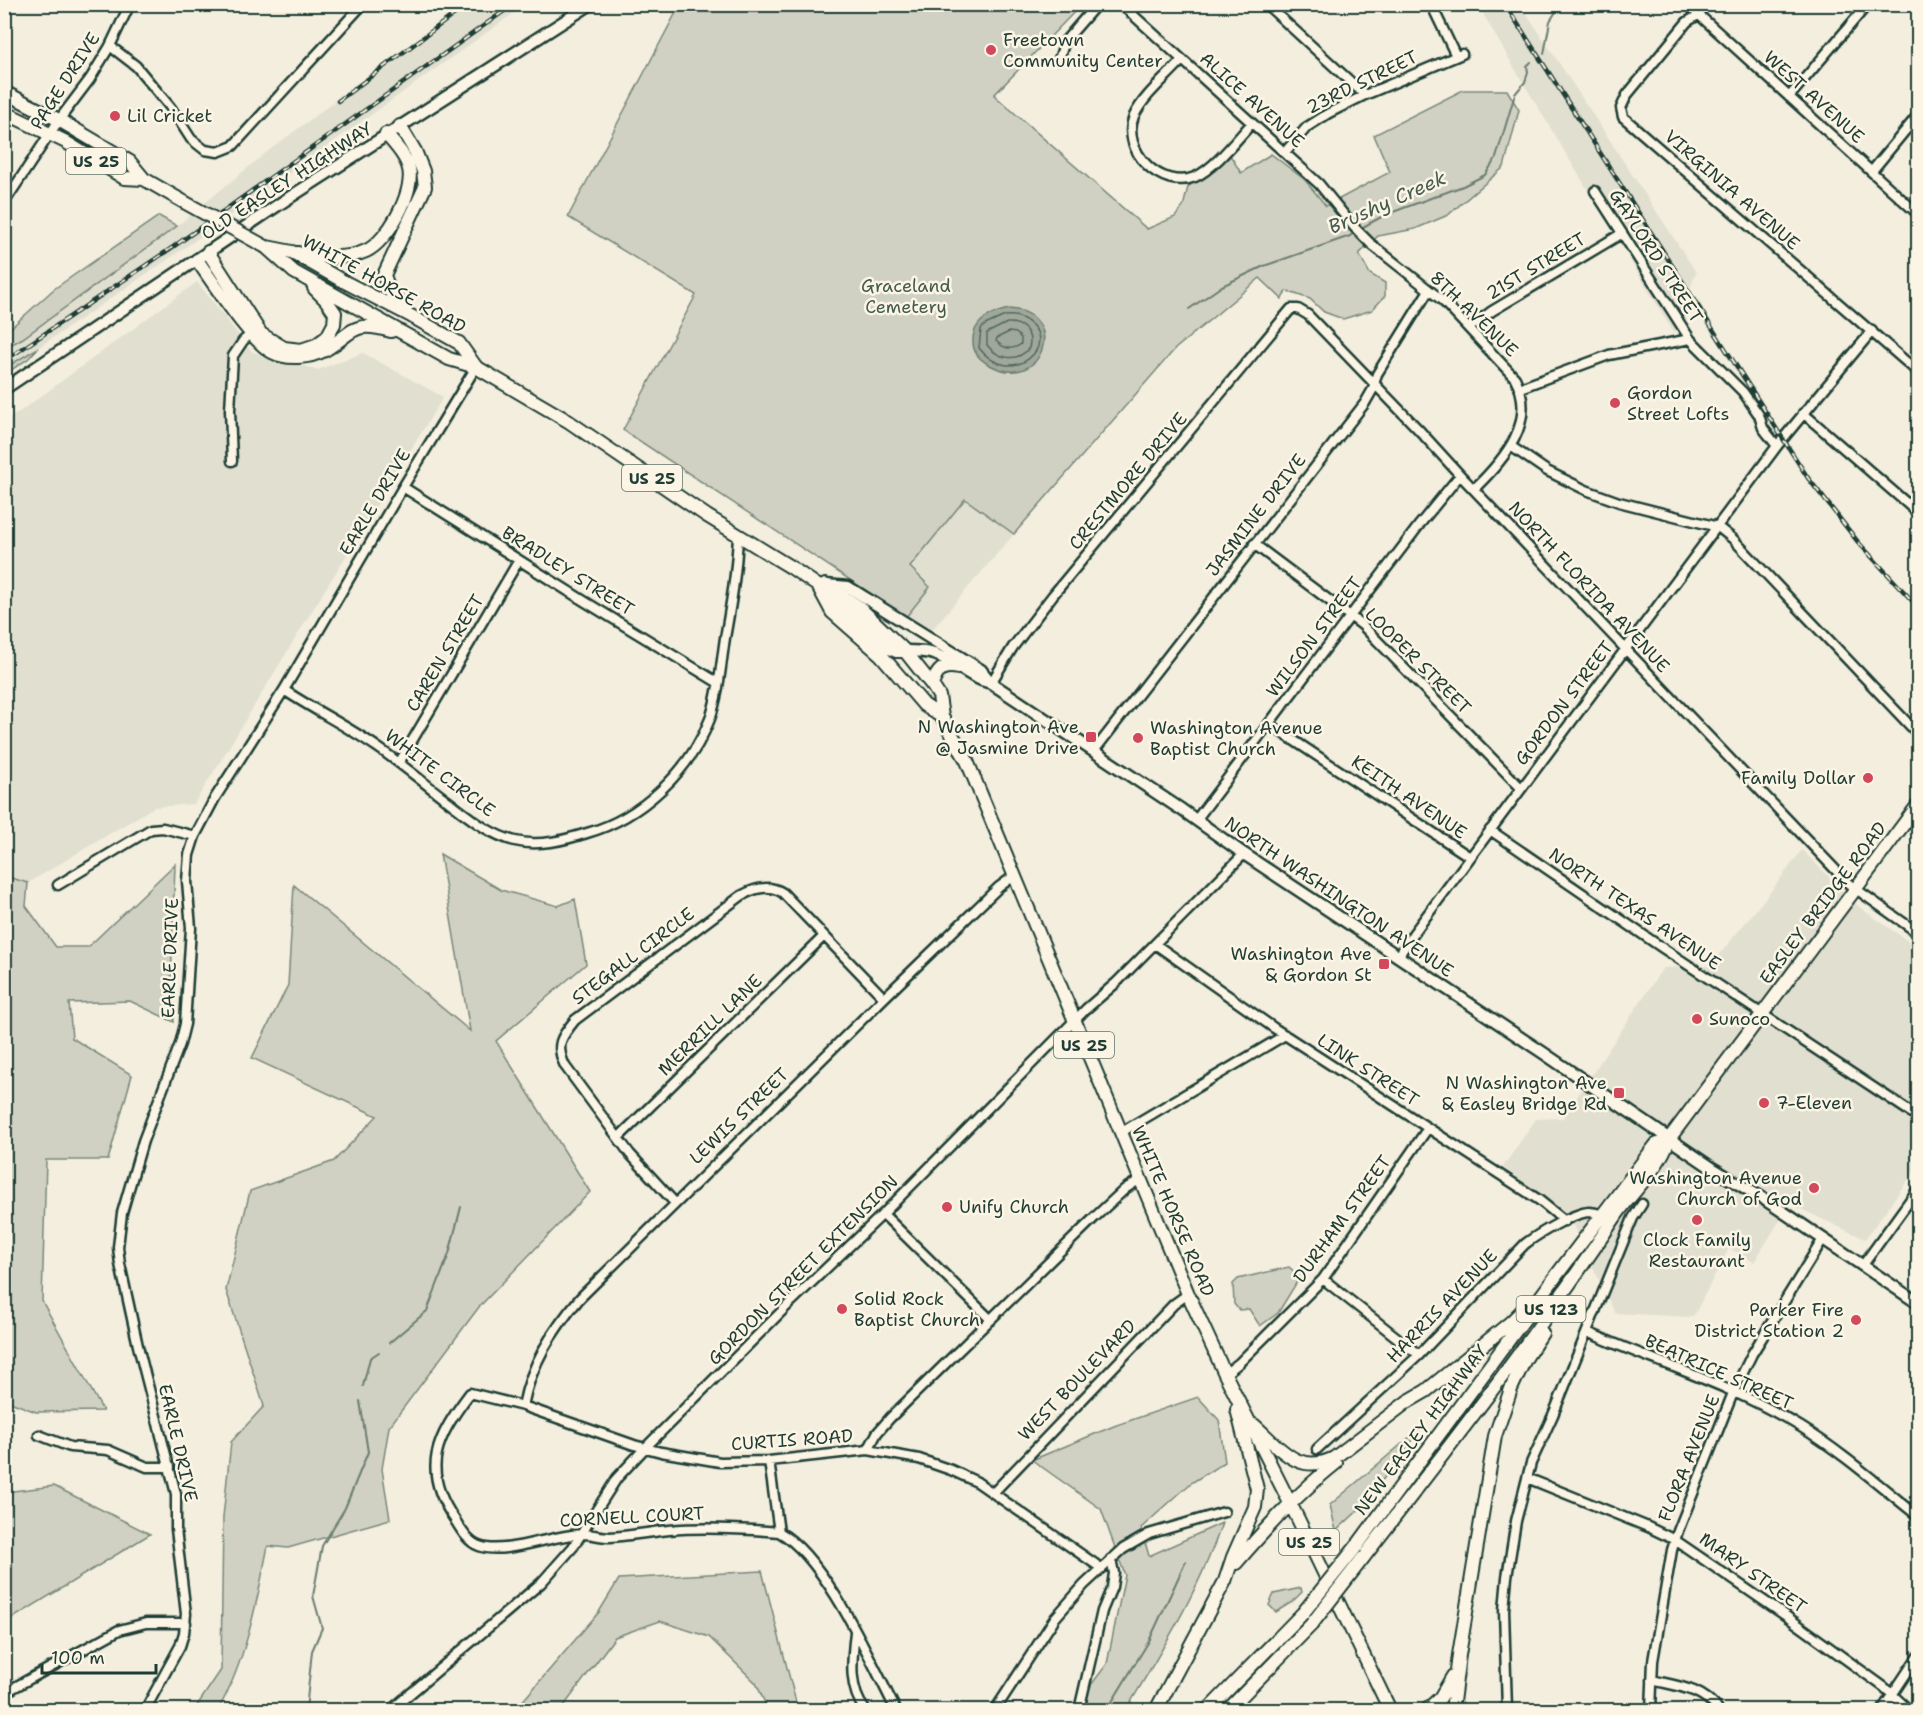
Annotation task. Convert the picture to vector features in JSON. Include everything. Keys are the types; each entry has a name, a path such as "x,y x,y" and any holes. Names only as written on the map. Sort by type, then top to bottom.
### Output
{"highway":[{"name":"WHITE HORSE ROAD","path":"4,92 59,120 130,162 144,179 266,247 294,272 449,359 476,367 568,421 707,516 822,585 832,612 881,655 924,705 942,717"},
{"name":"WHITE HORSE ROAD","path":"4,112 51,134 124,178 144,179"},
{"path":"400,126 415,151 423,171 424,187 384,275 389,290 411,316"},
{"path":"292,252 344,257 368,251 386,234 404,203 410,184 410,171 406,160 386,134"},
{"name":"WHITE HORSE ROAD","path":"266,247 292,252 411,316 459,344 476,367"},
{"path":"208,252 254,330 258,341 272,352 288,357 306,356 324,351 358,327 381,328 405,335"},
{"path":"196,260 254,330 284,348 300,350 316,345 327,337 334,324 335,313 326,300 294,272"},
{"path":"822,585 888,647 896,651 905,651"},
{"name":"WHITE HORSE ROAD","path":"905,651 939,696 942,717 967,760 1188,1294 1390,1710"},
{"path":"932,685 942,669 948,666 959,668"},
{"name":"EASLEY BRIDGE ROAD","path":"1617,1214 1665,1151 1669,1138 1918,805"},
{"name":"EASLEY BRIDGE ROAD","path":"1604,1215 1656,1145 1669,1138"},
{"name":"NEW EASLEY HIGHWAY","path":"1208,1710 1360,1553 1581,1267 1617,1214"},
{"name":"NEW EASLEY HIGHWAY","path":"1228,1710 1260,1680 1311,1625 1559,1272 1604,1215"},
{"path":"1452,1710 1458,1655 1491,1453 1501,1416 1525,1359 1571,1289 1581,1267"},
{"path":"1228,1572 1248,1547 1307,1486 1511,1322 1559,1272"},
{"path":"1156,1710 1226,1581 1255,1507 1257,1489 1233,1390"},
{"path":"1249,1420 1293,1460 1307,1465 1316,1465 1334,1458 1418,1396"},
{"path":"1427,1710 1447,1689 1458,1655"}],"main road":[{"name":"OLD EASLEY HIGHWAY","path":"4,389 386,134 591,4"},
{"name":"NORTH WASHINGTON AVENUE","path":"822,585 848,587 981,670 991,683 1196,820 1244,855 1918,1303"},
{"name":"NORTH WASHINGTON AVENUE","path":"905,651 936,654 975,679 991,683"}],"street":[{"name":"PAGE DRIVE","path":"4,203 59,120 90,79 110,46 130,4"},
{"path":"110,46 136,66 171,108 191,139 205,150 218,152 233,146 363,4"},
{"path":"1059,60 1065,41 1097,4"},
{"name":"ALICE AVENUE","path":"1121,4 1319,184 1357,230"},
{"path":"1266,4 1365,95"},
{"name":"23RD STREET","path":"1285,152 1298,136 1318,119 1365,95 1459,55 1431,4"},
{"name":"WEST AVENUE","path":"1687,4 1918,213"},
{"path":"1789,97 1868,4"},
{"name":"VIRGINIA AVENUE","path":"1698,15 1682,28 1627,95 1621,108 1623,117 1918,372"},
{"path":"1182,60 1139,108 1132,124 1132,141 1135,149 1149,166 1164,177 1176,180 1198,176 1252,123"},
{"path":"1872,171 1918,115"},
{"name":"GAYLORD STREET","path":"1595,191 1690,339 1743,392 1759,415 1763,428 1777,446"},
{"name":"8TH AVENUE","path":"1357,230 1443,301 1515,378 1520,388"},
{"name":"21ST STREET","path":"1469,327 1621,234"},
{"name":"JASMINE DRIVE","path":"1094,751 1344,431 1372,392 1377,374 1429,290"},
{"name":"CRESTMORE DRIVE","path":"991,683 1013,647 1053,595 1224,392 1279,322 1291,309 1298,309"},
{"name":"NORTH FLORIDA AVENUE","path":"1298,309 1308,315 1375,383 1849,884 1918,933"},
{"path":"232,461 230,410 232,356 254,330"},
{"name":"GORDON STREET","path":"1398,957 1521,788 1777,446 1872,332"},
{"path":"1474,489 1512,447 1522,417 1523,403 1520,388 1610,355 1690,339"},
{"name":"EARLE DRIVE","path":"145,1710 180,1646 186,1623 184,1588 176,1529 176,1494 138,1346 118,1247 122,1212 143,1141 180,1044 185,1024 191,928 187,867 195,836 216,796 284,690 476,367"},
{"path":"1803,413 1918,513"},
{"path":"1512,447 1547,471 1586,490 1619,502 1718,527 1748,555 1918,734"},
{"name":"WILSON STREET","path":"1196,820 1420,524 1460,475"},
{"name":"BRADLEY STREET","path":"403,487 717,682"},
{"name":"WHITE CIRCLE","path":"284,690 361,736 475,822 500,836 533,843 577,837 601,829 626,816 651,798 671,779 705,729 713,707 733,596 738,558 738,534"},
{"name":"LOOPER STREET","path":"1254,544 1374,637 1521,788"},
{"name":"CAREN STREET","path":"399,763 519,560"},
{"name":"KEITH AVENUE","path":"1269,724 1470,857"},
{"path":"58,885 151,829 163,828 195,836"},
{"name":"NORTH TEXAS AVENUE","path":"1490,830 1918,1117"},
{"name":"GORDON STREET EXTENSION","path":"391,1710 526,1598 563,1560 583,1534 617,1478 645,1448 1244,855"},
{"name":"LEWIS STREET","path":"523,1406 526,1389 535,1365 559,1324 602,1275 884,998 999,887 1014,876"},
{"name":"STEGALL CIRCLE","path":"675,1203 618,1138 570,1074 561,1058 561,1040 575,1020 725,907 756,889 768,888 777,890 884,998"},
{"name":"MERRILL LANE","path":"618,1138 824,936"},
{"name":"LINK STREET","path":"1155,944 1285,1035 1539,1200 1564,1221"},
{"path":"1120,1133 1285,1035"},
{"name":"DURHAM STREET","path":"1225,1374 1239,1363 1323,1279 1428,1128"},
{"path":"868,1450 877,1433 890,1418 1095,1217 1139,1179"},
{"path":"1863,1265 1918,1189"},
{"path":"1507,1710 1503,1634 1506,1588 1512,1543 1527,1478 1539,1443 1553,1415 1632,1218 1642,1204"},
{"name":"HARRIS AVENUE","path":"1317,1449 1419,1355 1525,1244 1564,1221 1589,1212 1604,1215"},
{"path":"883,1214 991,1320"},
{"name":"FLORA AVENUE","path":"1651,1710 1659,1619 1675,1540 1733,1393 1752,1354 1823,1239"},
{"path":"1323,1279 1419,1355"},
{"name":"WEST BOULEVARD","path":"993,1492 1174,1304 1188,1294"},
{"name":"BEATRICE STREET","path":"1587,1332 1733,1393 1783,1417 1818,1438 1918,1516"},
{"name":"CURTIS ROAD","path":"487,1548 479,1546 466,1536 441,1498 435,1475 438,1449 449,1422 470,1393 523,1406 645,1448 720,1462 769,1461 868,1450 932,1463 965,1476 993,1492 1101,1568"},
{"path":"39,1435 70,1447 113,1451 147,1467 170,1467"},
{"path":"769,1461 779,1532 803,1553 841,1606 896,1710"},
{"name":"MARY STREET","path":"1527,1478 1675,1540 1894,1694 1909,1710"},
{"path":"995,1710 1068,1601 1111,1559 1133,1542 1149,1534 1224,1512"},
{"name":"CORNELL COURT","path":"487,1548 500,1548 583,1534 611,1537 671,1530 707,1529 779,1532"},
{"path":"1080,1706 1102,1611 1112,1587 1114,1573 1111,1559"},
{"path":"4,1693 119,1630 146,1623 186,1623"},
{"path":"856,1632 852,1676 855,1694 865,1710"},
{"path":"1882,1710 1918,1656"},
{"path":"1652,1680 1698,1692 1711,1701 1718,1710"}],"shaded area":[{"path":"463,5 525,5 180,251 5,368 5,348 23,338 177,226 267,152"},
{"path":"1478,5 1521,5 1696,272 1674,333 1512,64"},
{"path":"197,282 252,352 318,370 363,353 443,397 194,804 154,807 28,883 5,876 5,420 21,411"},
{"path":"965,499 1014,534 930,632 906,617 930,587 910,567"},
{"path":"1802,850 1859,907 1918,948 1918,1166 1865,1239 1790,1204 1754,1262 1729,1248 1693,1317 1615,1313 1570,1219 1503,1167 1536,1119 1563,1118 1663,968 1710,966"}],"green space":[{"name":"Graceland Cemetery","path":"680,5 1081,5 994,95 1147,229 1175,217 1183,207 1188,187 1230,155 1241,173 1271,154 1305,180 1326,206 1390,172 1374,135 1463,90 1507,90 1519,110 1504,167 1448,215 1415,229 1378,236 1359,254 1370,274 1385,283 1385,296 1372,310 1343,319 1324,312 1310,299 1286,291 1282,299 1260,278 1175,349 1014,534 965,499 910,567 930,587 906,617 623,430 696,295 568,217"},
{"path":"159,216 177,226 23,338 5,348 5,333 54,289"},
{"path":"38,348 28,359 5,374 5,368"},
{"path":"440,854 501,890 558,906 575,899 586,964 496,1041 590,1192 479,1307 389,1427 382,1469 390,1519 288,1548 268,1546 249,1630 228,1691 218,1710 194,1710 221,1670 223,1517 231,1442 264,1406 226,1290 250,1191 334,1161 377,1116 252,1058 288,985 294,885 470,1031"},
{"path":"175,864 171,983 174,1022 130,1001 69,1003 72,1038 132,1075 108,1160 46,1160 42,1301 103,1411 36,1412 5,1400 5,876 28,883 26,906 56,947 88,947"},
{"path":"1289,1267 1300,1277 1278,1313 1260,1326 1249,1309 1239,1310 1234,1304 1233,1284 1238,1279"},
{"path":"1198,1397 1219,1420 1225,1462 1191,1483 1141,1528 1149,1556 1222,1523 1213,1548 1179,1619 1126,1710 1072,1710 1107,1664 1125,1575 1101,1509 1032,1460 1114,1426"},
{"path":"1424,1425 1362,1507 1336,1531 1330,1505"},
{"path":"54,1486 150,1534 5,1623 5,1492"},
{"path":"762,1571 798,1710 768,1710 756,1683 709,1637 660,1621 615,1637 561,1710 515,1710 599,1612 619,1579"},
{"path":"1301,1588 1302,1592 1292,1602 1276,1612 1269,1605 1274,1594"}],"water":[{"path":"1009,309 1028,314 1039,323 1043,336 1042,350 1035,361 1023,369 1007,371 988,364 977,355 973,346 973,335 979,323 984,319"}],"waterway":[{"name":"Brushy Creek","path":"1544,54 1550,21 1561,4"},
{"name":"Brushy Creek","path":"1361,228 1385,215 1463,186 1485,175 1496,158 1515,94 1525,82 1527,66 1531,62"},
{"name":"Brushy Creek","path":"1189,309 1222,286 1264,266 1350,236 1356,231"},
{"path":"389,1343 427,1311 449,1254 461,1207"},
{"path":"363,1386 370,1358 379,1352"},
{"path":"306,1710 312,1651 322,1628 313,1596 322,1546 345,1508 368,1452 360,1401"},
{"path":"1107,1710 1149,1641 1186,1561"}],"railway":[{"path":"338,101 468,4"},
{"path":"4,361 173,247 514,4"},
{"path":"1505,4 1808,478 1858,542 1918,607"}],"place":[{"name":"Freetown Community Center","path":"991,50"},
{"name":"Lil Cricket","path":"115,116"},
{"name":"Gordon Street Lofts","path":"1615,403"},
{"name":"N Washington Ave @ Jasmine Drive","path":"1091,737"},
{"name":"Washington Avenue Baptist Church","path":"1138,738"},
{"name":"Family Dollar","path":"1868,778"},
{"name":"Washington Ave & Gordon St","path":"1384,964"},
{"name":"Sunoco","path":"1697,1019"},
{"name":"N Washington Ave & Easley Bridge Rd","path":"1619,1093"},
{"name":"7-Eleven","path":"1764,1103"},
{"name":"Washington Avenue Church of God","path":"1814,1188"},
{"name":"Unify Church","path":"947,1207"},
{"name":"Clock Family Restaurant","path":"1697,1220"},
{"name":"Solid Rock Baptist Church","path":"842,1309"},
{"name":"Parker Fire District Station 2","path":"1856,1320"}]}
